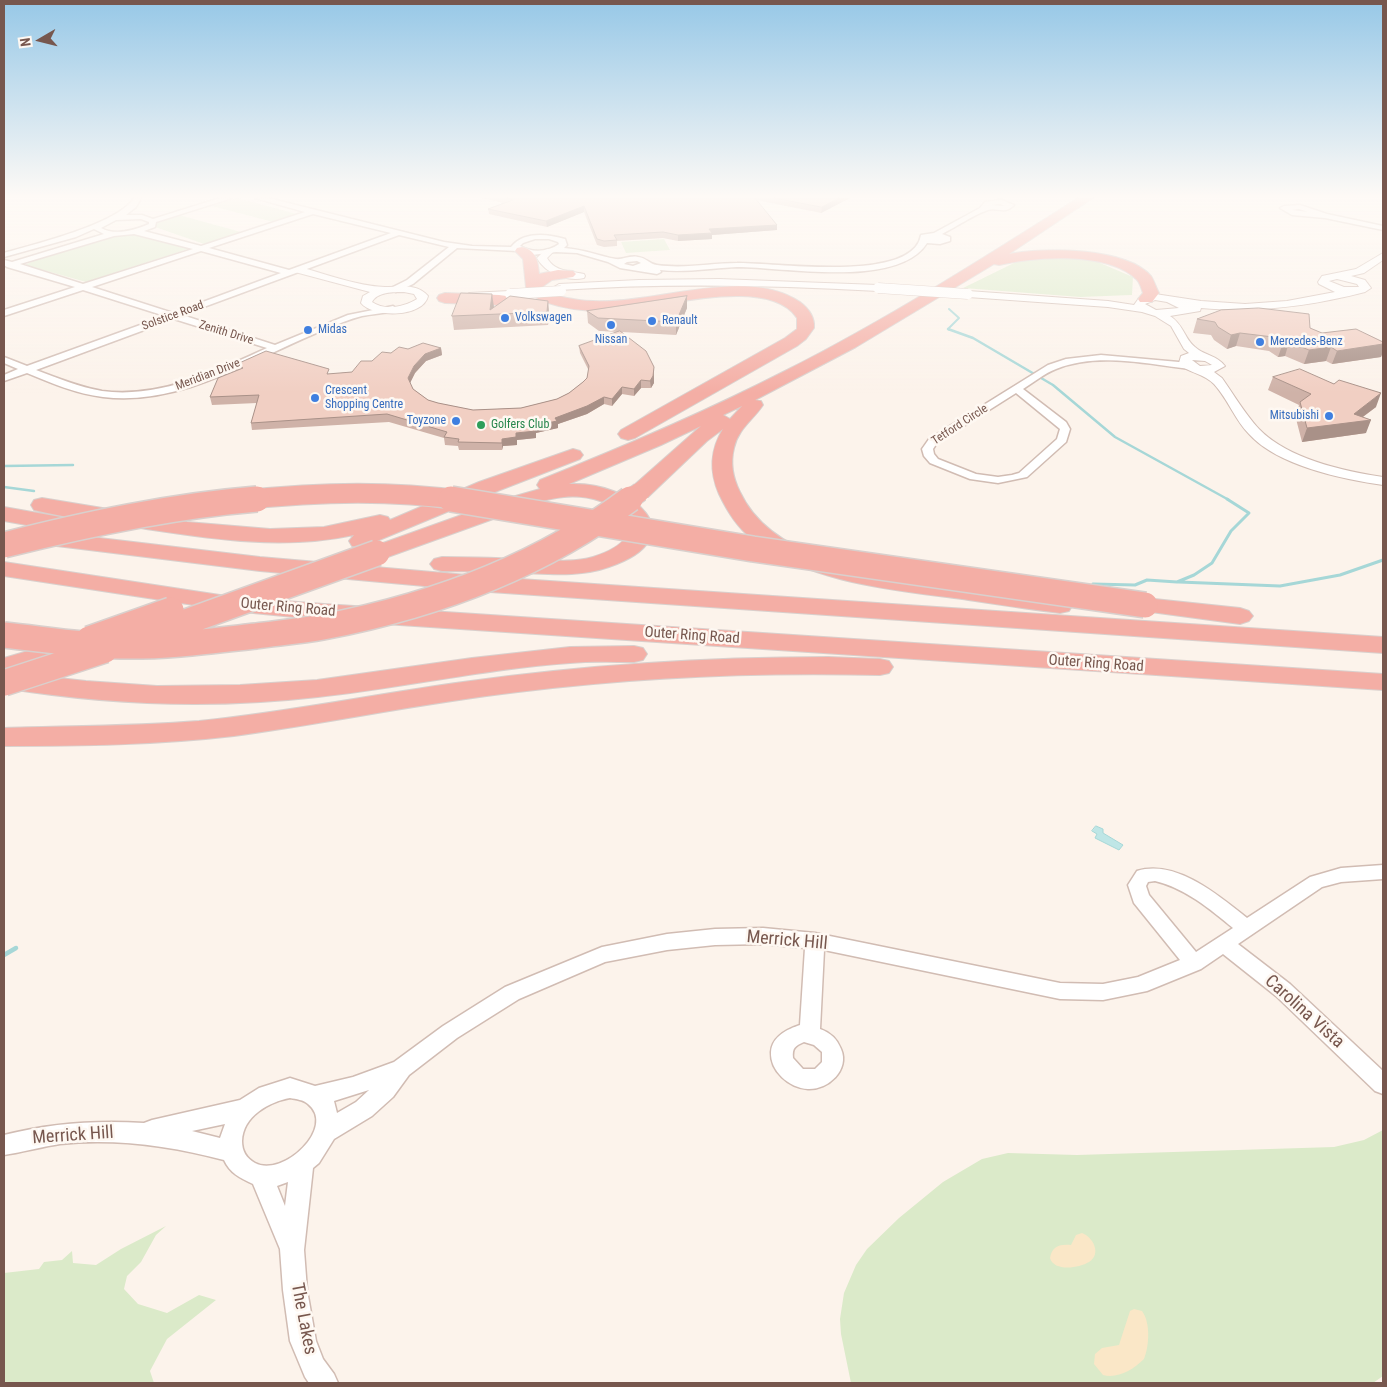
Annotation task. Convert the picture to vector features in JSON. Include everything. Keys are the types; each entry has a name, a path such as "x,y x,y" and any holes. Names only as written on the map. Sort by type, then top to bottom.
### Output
{"highway":[{"path":"531,263 534,287 537,292 546,297 573,305 603,306 720,292 755,292 777,296 791,302 805,316 806,325 804,331 794,340 628,434"},
{"path":"4,498 228,534 284,537 324,534 358,528 487,487 628,434 721,396 815,348 960,263"},
{"path":"4,681 167,630 369,547 654,442 791,375 850,343 984,263"},
{"path":"970,271 993,263"},
{"path":"1115,263 1124,265 1142,275 1151,287 1147,305"},
{"path":"534,287 536,282 546,276 568,274"},
{"path":"445,298 499,300 591,311 613,310 647,302"},
{"path":"4,635 78,644 121,646 223,639 323,627 425,601 493,576 580,534 605,519 617,508 653,483 716,424 754,405 834,358 850,343"},
{"path":"754,405 729,432 725,442 722,457 722,473 728,495 734,508 746,521 785,549 812,562 849,574 913,586 1183,622 1273,631 1383,638"},
{"path":"369,547 487,487"},
{"path":"4,514 71,526 278,552 424,564 558,567 600,562 612,557 628,548 639,538 642,528 640,518 633,508 623,501 594,491 555,492 369,547 52,652 4,667"},
{"path":"4,545 124,519 250,500 323,496 405,495 484,504 804,557 1144,605 1277,620 1383,628"},
{"path":"4,533 198,558 422,580 950,616 1176,629 1383,645"},
{"name":"Outer Ring Road","path":"4,569 233,604 324,612 1383,682"},
{"path":"4,662 52,652"},
{"path":"4,681 157,695 240,694 317,689 472,666 570,655 702,652 812,654 1383,686"},
{"path":"4,736 197,730 288,718 464,690 644,669 846,666 1383,695"}],"street":[{"path":"4,312 153,263"},
{"path":"257,263 366,288 392,289 435,295 660,284 800,284"},
{"path":"264,263 348,290 366,300 374,308 393,309 445,298 510,292"},
{"name":"Solstice Road","path":"4,378 319,263"},
{"path":"366,300 377,292 410,282 434,263"},
{"path":"414,305 423,298 416,289 418,285 446,263"},
{"path":"544,263 556,271 595,278 706,278 878,288 1147,305 1170,314 1182,308 1280,306 1366,288 1360,276"},
{"path":"612,263 630,268 660,272 723,268 837,272 875,271 910,263"},
{"path":"630,268 646,265 659,268 739,265 862,268 893,263"},
{"path":"1328,296 1323,279 1338,276 1360,276 1375,263"},
{"name":"Zenith Drive","path":"6,264 82,286 276,348"},
{"path":"1326,285 1341,290 1353,291"},
{"name":"Meridian Drive","path":"351,317 366,300"},
{"path":"1147,305 1178,326 1193,360 1217,375 1254,432 1283,453 1343,474 1383,481"},
{"path":"1178,326 1182,308"},
{"name":"Meridian Drive","path":"4,360 88,391 106,395 143,394 190,383 351,317 393,309"},
{"name":"Tetford Circle","path":"1017,389 1062,424 1065,429 1062,440 1024,475 1006,479 974,477 934,461 929,456 927,452 928,445 933,440 1047,369 1064,361 1088,359 1159,363 1193,360"},
{"name":"Merrick Hill","path":"326,1132 364,1109 385,1090 402,1068 450,1032 512,993 602,955 667,942 715,937 763,936 815,941 1060,991 1103,992 1140,985 1194,963 1316,882 1341,875 1383,872"},
{"path":"1194,963 1140,898 1137,885 1143,876 1154,874 1181,883 1216,903 1246,928"},
{"path":"810,1033 815,941"},
{"name":"Carolina Vista","path":"1223,943 1283,990 1383,1084"},
{"name":"Merrick Hill","path":"316,1095 353,1087 402,1068"},
{"path":"290,1088 304,1090 316,1095 325,1105 328,1117 326,1132 321,1144 313,1155 289,1171 261,1176 247,1172 237,1163 231,1151 231,1137 236,1122 246,1109 259,1098 274,1091 290,1088"},
{"name":"Merrick Hill","path":"143,1132 246,1109"},
{"name":"Merrick Hill","path":"4,1145 35,1137 74,1132 143,1132 204,1143 231,1151"},
{"name":"The Lakes","path":"302,1164 292,1250 295,1290 304,1341 314,1368 325,1383"},
{"name":"The Lakes","path":"261,1176 292,1250"}],"green space":[{"path":"30,263 146,263 86,282 25,265"},
{"path":"1014,263 1099,263 1133,277 1132,295 1080,297 963,288"},
{"path":"1383,1130 1383,1376 1373,1383 851,1383 841,1334 840,1319 844,1293 856,1265 867,1249 899,1218 943,1182 982,1159 1008,1153 1077,1155 1334,1147 1364,1140"},
{"path":"166,1226 156,1235 141,1262 127,1276 124,1289 138,1304 167,1313 199,1295 216,1300 167,1339 150,1371 154,1383 4,1383 4,1273 39,1269 44,1262 62,1260 72,1251 73,1263 96,1265 121,1249"}],"sand":[{"path":"1082,1233 1090,1238 1094,1246 1095,1255 1093,1259 1085,1264 1067,1268 1052,1262 1050,1258 1055,1248 1071,1245 1076,1235"},
{"path":"1134,1309 1142,1311 1147,1322 1148,1342 1144,1359 1125,1373 1114,1376 1103,1375 1094,1364 1095,1354 1102,1348 1119,1345 1130,1311"}],"water":[{"path":"1096,826 1103,829 1103,833 1123,845 1119,850 1095,838 1097,834 1092,831"}],"building":[{"path":"461,293 492,294 490,310 510,296 548,301 547,312 452,316"},
{"path":"687,296 676,322 598,318 587,311"},
{"path":"1259,308 1309,314 1310,328 1322,333 1356,329 1383,342 1383,344 1337,351 1331,347 1309,350 1289,342 1283,343 1273,337 1240,333 1231,335 1218,327 1215,322 1197,319 1221,310"},
{"name":"Crescent Shopping Centre","path":"620,331 646,351 654,367 653,376 650,381 641,380 634,389 622,387 612,399 604,397 587,406 555,418 557,421 533,426 536,431 516,433 516,437 502,439 502,443 458,442 459,439 444,437 447,432 387,414 251,423 259,395 210,397 218,378 243,368 237,364 266,351 329,369 327,374 352,372 361,361 372,361 382,352 391,353 399,347 408,349 423,343 441,348 425,354 414,366 408,378 413,389 428,400 473,410 521,408 557,399 569,393 587,378 589,366 579,346"},
{"path":"1300,369 1334,384 1339,380 1381,393 1354,414 1371,420 1307,428 1300,402 1311,394 1273,377"}],"waterway":[{"path":"948,329 959,318 949,309"},
{"path":"948,329 973,338 1053,385 1115,437 1229,500"},
{"path":"4,466 73,465"},
{"path":"4,487 34,491"},
{"path":"1093,584 1135,585 1147,580 1177,582 1194,575 1212,563 1231,531 1249,513 1227,499"},
{"path":"1179,582 1280,586 1340,575 1383,560"},
{"path":"4,955 16,948"}],"place":[{"name":"Volkswagen","path":"505,318"},
{"name":"Renault","path":"652,321"},
{"name":"Nissan","path":"611,325"},
{"name":"Midas","path":"308,330"},
{"name":"Mercedes-Benz","path":"1260,342"},
{"name":"Crescent Shopping Centre","path":"315,398"},
{"name":"Mitsubishi","path":"1329,416"},
{"name":"Toyzone","path":"456,421"},
{"name":"Golfers Club","path":"481,425"}]}
